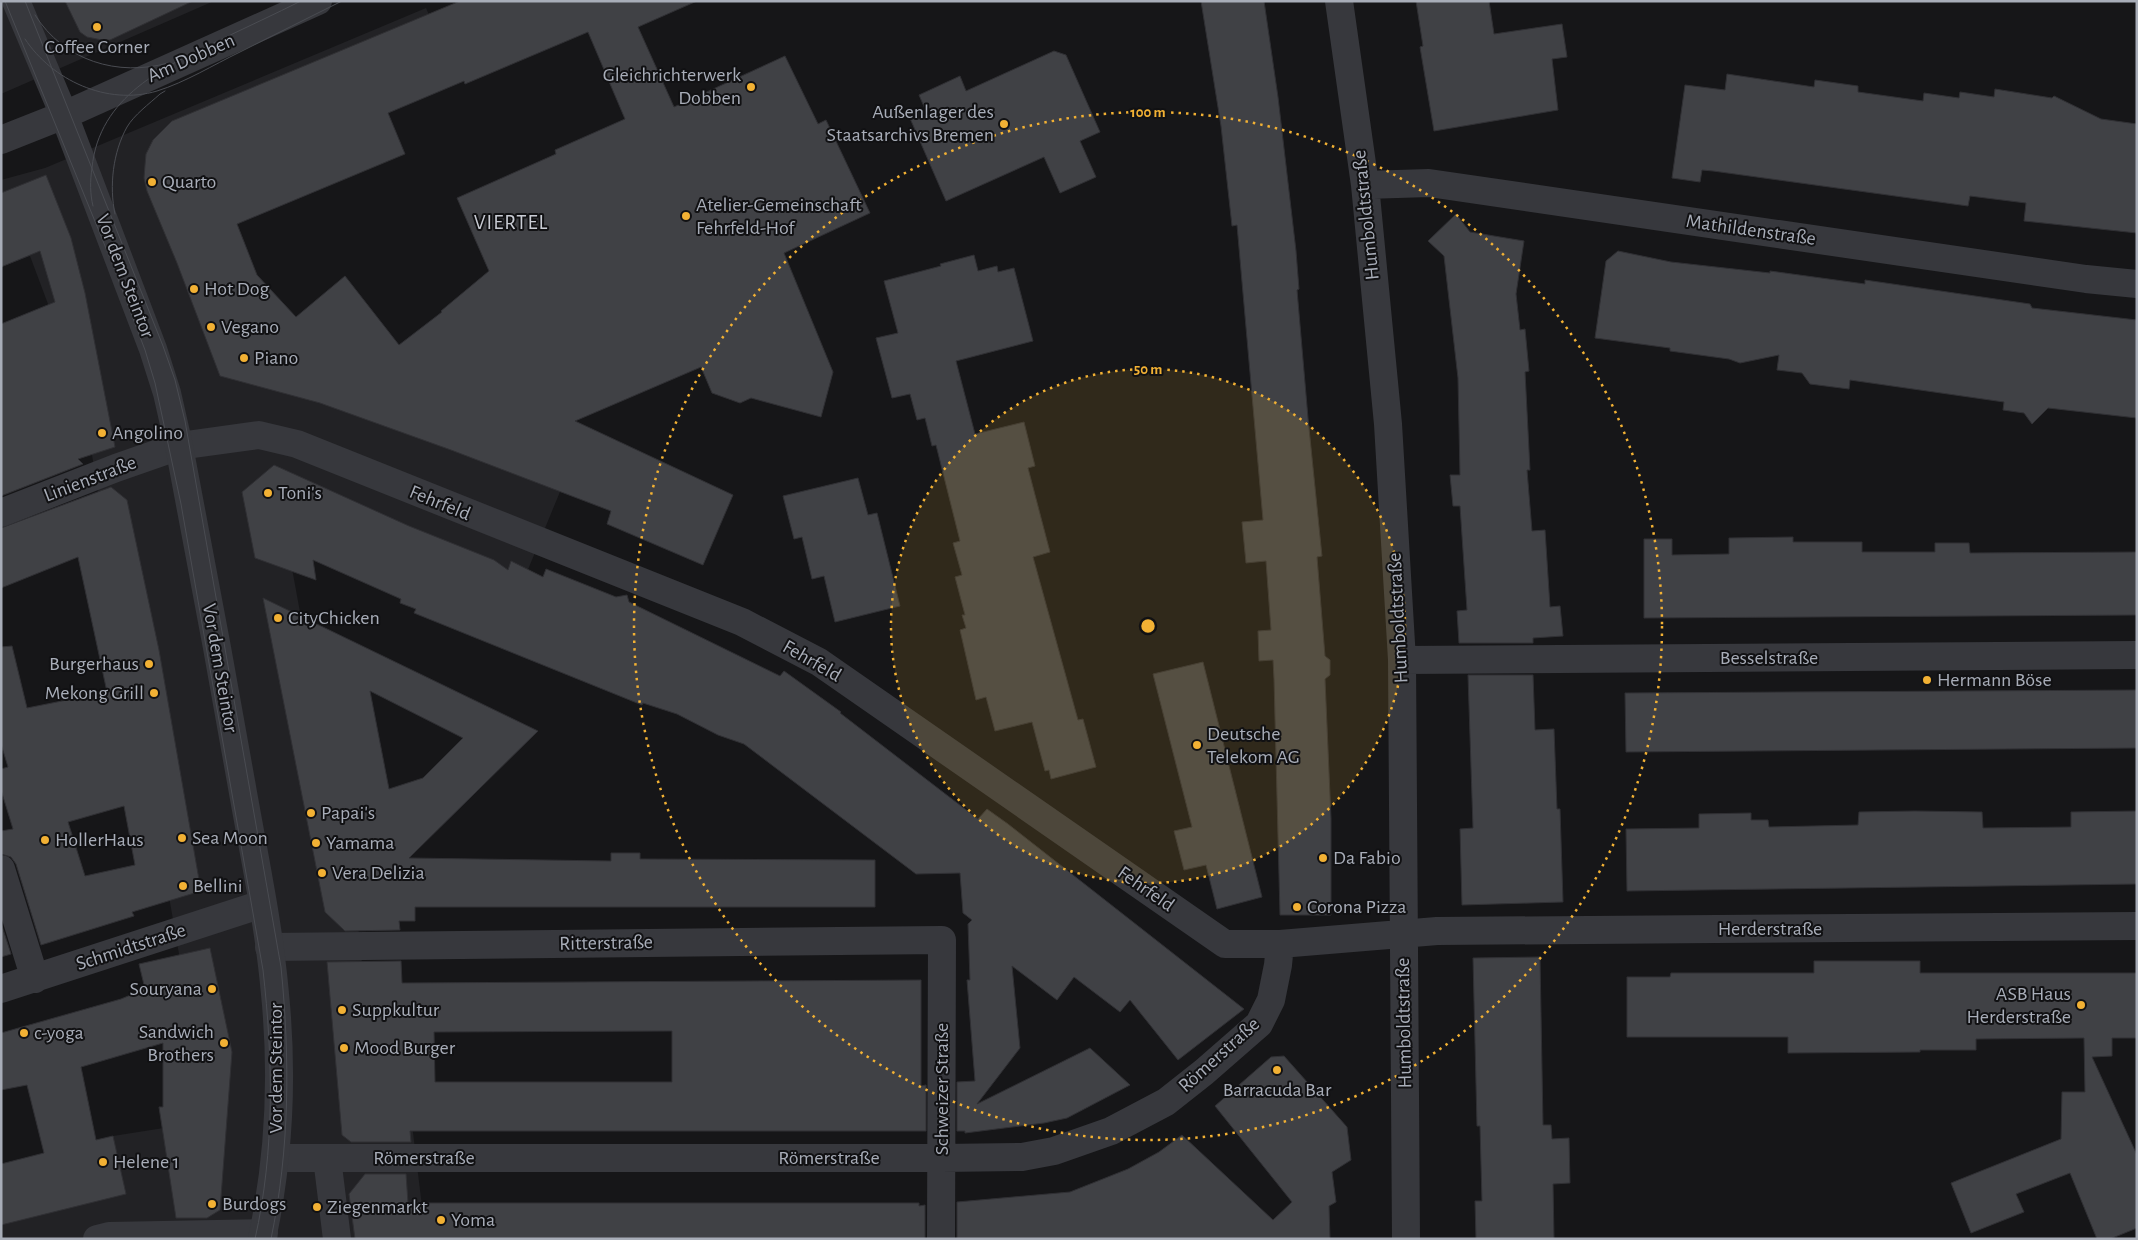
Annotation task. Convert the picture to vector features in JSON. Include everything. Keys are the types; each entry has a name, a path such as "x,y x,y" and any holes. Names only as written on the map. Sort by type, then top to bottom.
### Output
{"street":[{"name":"Vor dem Steintor","path":"16,1 64,115 153,349 167,393 179,446 241,781 275,994 279,1046 278,1119 275,1158 263,1236"},
{"name":"Am Dobben","path":"1,140 64,115 318,1"},
{"name":"Humboldtstraße","path":"1339,1 1364,185 1388,424 1402,660 1406,1239"},
{"name":"Mathildenstraße","path":"1364,185 1429,183 2086,279 2137,284"},
{"name":"Fehrfeld","path":"179,446 259,435 296,444 742,622 819,662 1225,944 1280,944 1403,935"},
{"name":"Linienstraße","path":"1,514 116,468 179,446"},
{"name":"Besselstraße","path":"1402,660 2137,655"},
{"path":"1,870 35,978"},
{"name":"Schmidtstraße","path":"1,990 262,904"},
{"name":"Herderstraße","path":"1403,935 1446,931 2137,926"},
{"name":"Ritterstraße","path":"269,947 942,940"},
{"name":"Schweizer Straße","path":"941,1239 942,940"},
{"name":"Römerstraße","path":"275,1158 942,1158 1022,1157 1054,1152 1111,1131 1166,1102 1259,1024 1271,1000 1280,944"},
{"path":"327,1158 337,1239"},
{"path":"97,1239 109,1236 263,1236"}],"shaded area":[{"path":"1,1 214,1 1,94"},
{"path":"426,8 438,35 177,145 229,341 571,465 513,606 315,529 291,563 360,939 372,1084 410,1108 426,1239 1,1239 1,1164 113,1136 189,1124 201,1080 81,392 30,256 1,267 1,180 45,168"}],"building":[{"path":"65,1 193,1 110,40 102,40 87,37 80,32"},
{"path":"460,1 697,1 638,27 674,107 785,56 818,124 826,120 870,213 784,253 833,372 821,417 751,398 740,403 712,393 701,367 575,421 733,495 703,565 607,524 611,511 451,450 320,403 220,376 147,191 144,178 146,154 153,140 172,121","holes":["588,32 625,119 555,150 556,154 457,198 489,271 442,312 399,345 345,276 296,317 257,275 237,224 405,154 388,113 464,81 465,84"]},
{"path":"1201,1 1264,1 1278,97 1296,251 1299,289 1297,290 1322,556 1317,557 1325,656 1330,660 1330,675 1325,679 1331,818 1331,915 1280,915 1273,660 1259,661 1258,631 1271,630 1266,561 1246,563 1242,522 1263,520 1237,225 1232,226 1221,126"},
{"path":"1416,1 1489,1 1494,34 1562,24 1567,57 1552,59 1558,110 1434,131 1420,47 1423,46"},
{"name":"Außenlager des Staatsarchivs Bremen","path":"1054,51 1066,55 1100,132 1080,141 1096,177 1060,193 1044,157 946,201 909,116 925,109 919,95 960,76 966,91"},
{"path":"1727,74 1814,87 1815,80 1858,86 1858,92 1923,101 1924,93 1959,98 1960,92 1994,97 1995,89 2052,98 2054,96 2101,119 2137,124 2137,233 2024,221 2026,203 1970,196 1968,206 1713,171 1702,170 1700,182 1672,178 1685,85 1725,90"},
{"path":"46,175 71,238 85,293 115,447 78,459 83,464 1,496 1,324 55,302 40,251 1,267 1,193"},
{"path":"1456,214 1470,232 1524,241 1516,294 1520,330 1525,329 1529,371 1525,372 1530,470 1527,470 1532,531 1545,530 1550,607 1560,606 1563,636 1533,638 1533,643 1459,643 1457,611 1467,610 1460,506 1453,506 1450,475 1460,475 1458,378 1444,256 1428,241"},
{"path":"1618,251 1671,262 1770,273 1770,271 1865,284 1865,280 2030,304 2032,308 2137,320 2137,418 2048,408 2032,424 2024,413 2003,410 2004,402 1850,380 1849,389 1810,384 1802,373 1777,370 1779,355 1740,363 1729,359 1670,351 1670,348 1595,338 1606,261"},
{"path":"974,255 978,271 997,266 998,272 1014,268 1033,341 956,361 975,434 1024,422 1035,466 1028,468 1050,552 1033,557 1078,720 1083,719 1096,767 1051,779 1049,770 1045,771 1032,722 995,731 986,697 976,700 960,630 966,628 962,615 965,615 955,577 962,575 953,543 960,541 936,445 932,446 925,418 917,420 910,394 892,398 876,338 898,333 884,281"},
{"path":"274,465 409,526 494,560 508,570 511,561 543,577 546,569 616,597 627,595 629,602 780,676 784,671 841,712 978,819 987,809 1008,824 1244,1009 1178,1060 1130,1000 1120,1012 1074,977 1057,1000 1012,966 1020,1048 977,1104 1090,1048 1130,1085 1067,1118 1044,1123 965,1133 965,1131 957,1131 957,1082 975,1081 967,980 970,980 968,924 972,920 963,913 960,873 916,874 744,744 718,735 677,714 643,703 642,705 414,613 416,609 400,603 401,599 313,560 316,580 255,558 242,492"},
{"path":"858,478 868,515 877,513 900,606 835,622 824,576 812,579 802,537 794,539 783,496"},
{"path":"111,487 127,500 159,650 201,891 132,912 134,916 41,945 16,864 11,857 1,854 1,831 13,829 1,790 1,769 8,767 1,744 1,647 12,646 27,708 107,692 78,557 1,588 1,528","holes":["124,806 135,865 85,876 68,822"]},
{"path":"1793,537 1793,542 1862,542 1862,552 1935,552 1935,543 1969,543 1970,553 2137,552 2137,615 1644,618 1644,539 1672,539 1672,555 1729,554 1729,538"},
{"path":"263,598 538,731 409,858 611,861 611,853 640,853 640,859 875,860 875,907 415,907 415,921 399,921 400,930 345,931 325,912","holes":["370,691 463,738 423,778 389,789"]},
{"name":"Deutsche Telekom AG","path":"1203,662 1262,897 1217,909 1206,865 1184,870 1174,831 1192,827 1153,674"},
{"path":"1468,675 1533,675 1535,730 1554,729 1557,809 1560,809 1563,902 1462,905 1460,829 1473,828"},
{"path":"2137,690 2137,748 1626,752 1625,693"},
{"path":"2137,811 2137,884 1627,891 1626,829 1699,828 1699,814 1751,813 1751,820 1768,820 1769,827 1858,825 1859,812 1982,812 1983,828 2071,827 2071,812"},
{"path":"1,923 11,954 1,957"},
{"path":"210,948 232,1052 220,1210 207,1218 176,1218 159,1107 163,1107 163,1043 81,1067 96,1140 113,1136 126,1194 1,1225 1,1164 44,1153 27,1085 1,1090 1,1033 121,999 145,989 139,964"},
{"path":"1540,957 1543,1125 1551,1125 1552,1139 1569,1138 1570,1183 1553,1184 1554,1239 1476,1239 1475,1201 1482,1201 1480,1126 1477,1126 1473,958"},
{"path":"401,961 402,983 921,980 921,1086 926,1085 926,1131 410,1131 411,1142 351,1142 342,1135 327,962","holes":["672,1031 672,1082 435,1082 434,1032"]},
{"path":"1814,961 1920,961 1920,973 2137,973 2137,1038 2112,1038 2112,1056 2092,1057 2137,1155 2137,1228 2110,1239 2097,1239 2070,1173 2016,1194 2024,1212 1971,1233 1951,1183 2061,1139 2062,1092 2085,1092 2084,1038 1976,1039 1976,1050 1788,1053 1788,1037 1627,1037 1627,977 1670,977 1671,973 1814,973"},
{"path":"1284,1056 1347,1127 1351,1160 1332,1172 1336,1202 1329,1206 1330,1239 957,1239 957,1202 1070,1192 1128,1169 1159,1152 1182,1135 1273,1220 1292,1202 1215,1106 1271,1057"},
{"path":"365,1174 406,1174 408,1203 919,1203 919,1206 925,1205 925,1239 355,1239 349,1194"}],"tram line":[{"path":"5,1 112,263 145,350 155,383 181,504 263,970 269,1037 269,1138 266,1172 255,1239"},
{"path":"25,1 163,346 175,380 185,421 281,967 287,1069 285,1137 282,1171 271,1239"},
{"path":"93,206 91,178 97,143 107,121 121,103 138,87 178,61 301,1"},
{"path":"25,39 36,54 50,67 82,86 100,92 138,95 157,91 189,78 342,1"},
{"path":"35,15 47,31 61,44 77,54 94,61 130,68 168,63"},
{"path":"115,214 112,181 115,158 122,137 134,118 165,91"}],"place":[{"name":"Coffee Corner","path":"97,27"},
{"name":"Gleichrichterwerk Dobben","path":"751,87"},
{"name":"Außenlager des Staatsarchivs Bremen","path":"1004,124"},
{"name":"Quarto","path":"152,182"},
{"name":"Atelier-Gemeinschaft Fehrfeld-Hof","path":"686,216"},
{"name":"Hot Dog","path":"194,289"},
{"name":"Vegano","path":"211,327"},
{"name":"Piano","path":"244,358"},
{"name":"Angolino","path":"102,433"},
{"name":"Toni's","path":"268,493"},
{"name":"CityChicken","path":"278,618"},
{"name":"Burgerhaus","path":"149,664"},
{"name":"Hermann Böse","path":"1927,680"},
{"name":"Mekong Grill","path":"154,693"},
{"name":"Deutsche Telekom AG","path":"1197,745"},
{"name":"Papai's","path":"311,813"},
{"name":"Sea Moon","path":"182,838"},
{"name":"HollerHaus","path":"45,840"},
{"name":"Yamama","path":"316,843"},
{"name":"Da Fabio","path":"1323,858"},
{"name":"Vera Delizia","path":"322,873"},
{"name":"Bellini","path":"183,886"},
{"name":"Corona Pizza","path":"1297,907"},
{"name":"Souryana","path":"212,989"},
{"name":"ASB Haus Herderstraße","path":"2081,1005"},
{"name":"Suppkultur","path":"342,1010"},
{"name":"c-yoga","path":"24,1033"},
{"name":"Sandwich Brothers","path":"224,1043"},
{"name":"Mood Burger","path":"344,1048"},
{"name":"Barracuda Bar","path":"1277,1070"},
{"name":"Helene 1","path":"103,1162"},
{"name":"Burdogs","path":"212,1204"},
{"name":"Ziegenmarkt","path":"317,1207"},
{"name":"Yoma","path":"441,1220"}],"district":[{"name":"VIERTEL","path":"511,222"}]}
